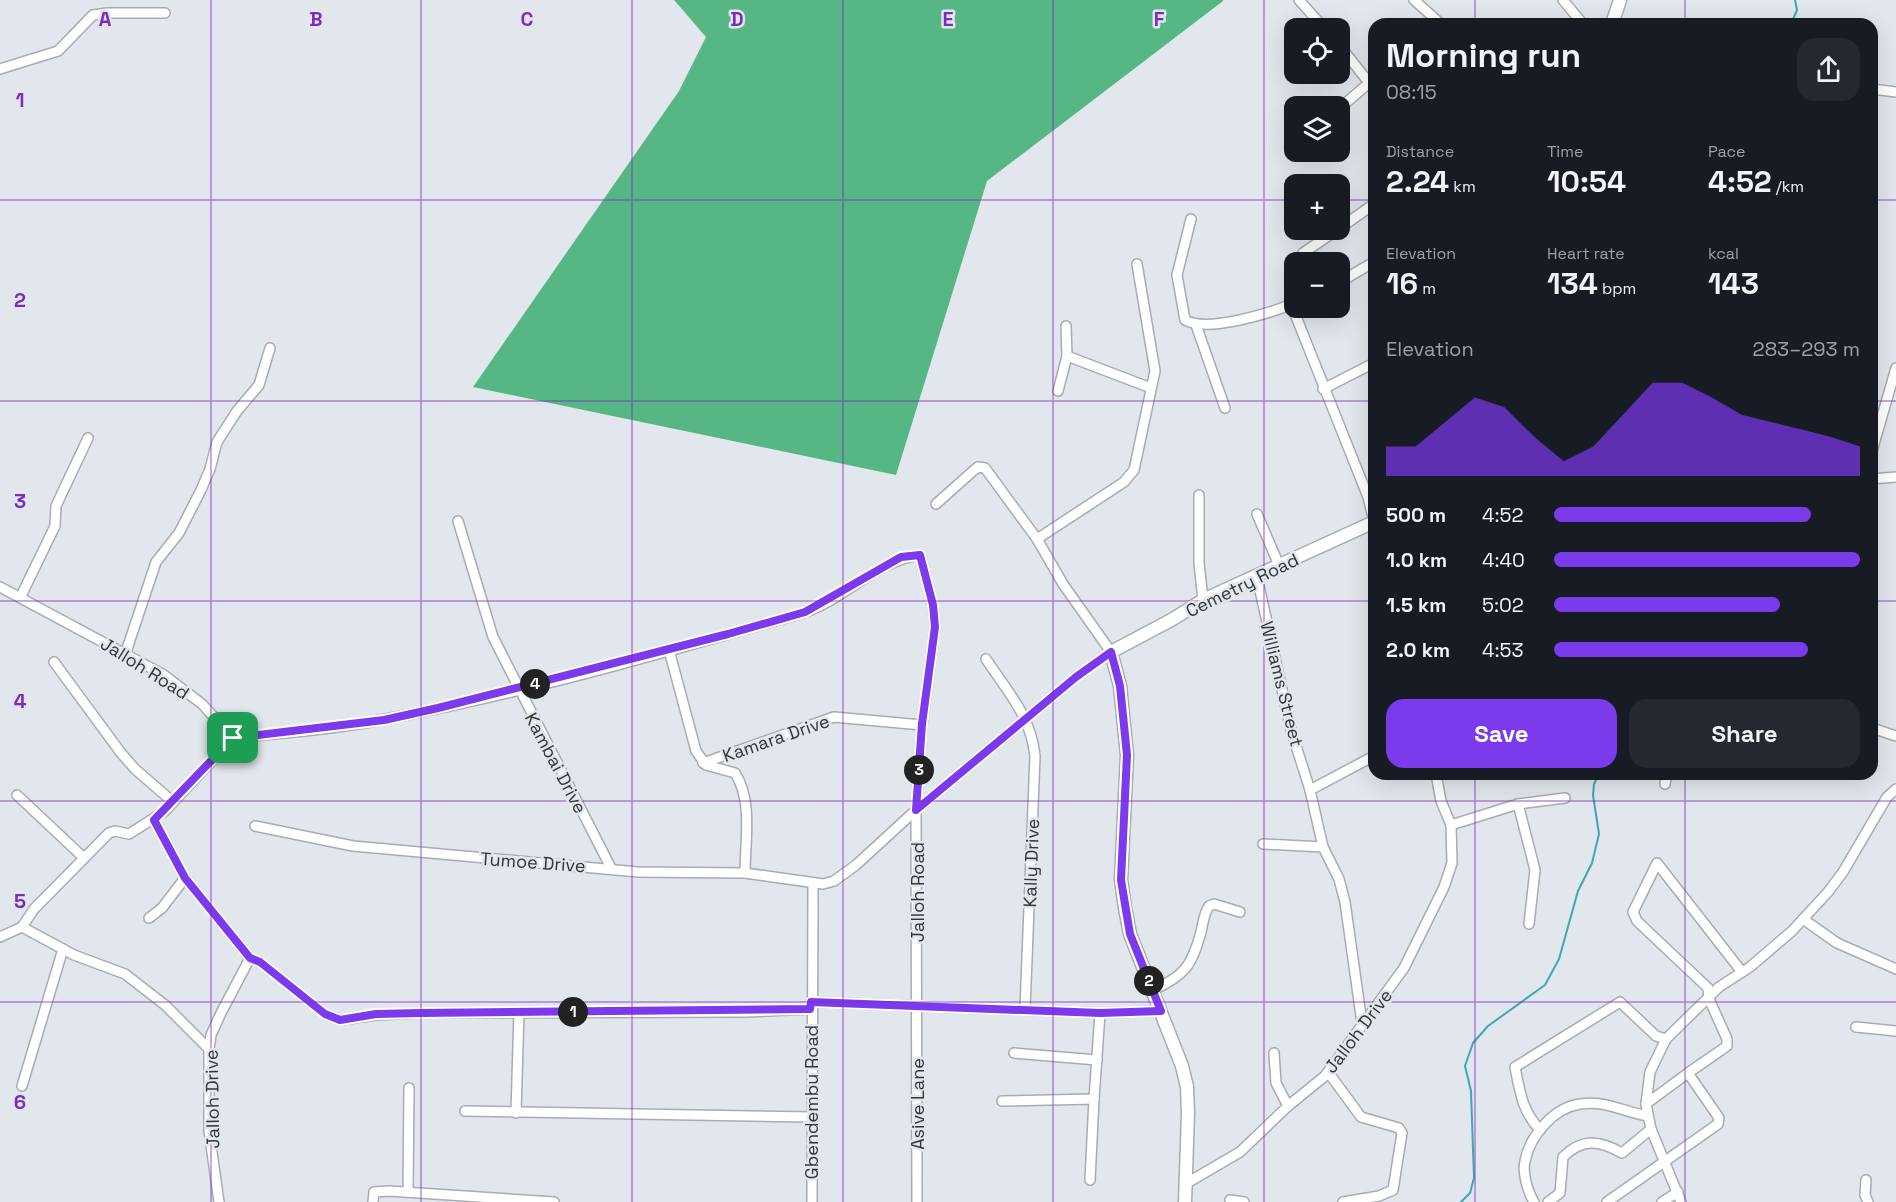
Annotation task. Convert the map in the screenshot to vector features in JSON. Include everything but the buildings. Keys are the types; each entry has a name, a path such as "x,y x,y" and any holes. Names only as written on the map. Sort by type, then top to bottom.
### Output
{"street":[{"path":"1299,0 1315,18"},
{"path":"1414,0 1434,18"},
{"path":"1563,0 1578,18"},
{"path":"1614,18 1620,0"},
{"path":"0,69 58,51 93,15 165,13"},
{"path":"1350,59 1368,82"},
{"path":"1350,101 1368,88"},
{"path":"1878,90 1896,92"},
{"path":"1350,221 1368,208"},
{"path":"1191,219 1177,275 1185,320 1196,325 1238,319 1284,306"},
{"path":"1304,252 1322,240"},
{"path":"1037,538 1124,482 1134,470 1155,371 1137,264"},
{"path":"1350,276 1368,266"},
{"path":"1298,318 1323,389 1368,497"},
{"path":"1196,325 1225,408"},
{"path":"1058,391 1067,356 1066,326"},
{"path":"124,655 156,562 179,532 201,490 210,469 217,442 237,411 259,385 270,348"},
{"path":"1067,356 1151,388"},
{"path":"1323,389 1368,366"},
{"path":"1878,423 1896,368"},
{"path":"21,596 55,526 56,506 88,438"},
{"path":"936,504 978,467 985,468 1037,538 1063,584 1111,652 1120,686 1127,755 1121,880 1130,934 1161,1011 1187,1087 1185,1202"},
{"path":"1878,478 1896,477"},
{"path":"1199,495 1199,563 1203,600"},
{"path":"1257,514 1279,565"},
{"name":"Kambai Drive","path":"458,521 493,637 611,868"},
{"name":"Cemetry Road","path":"1111,652 1203,600 1368,525"},
{"name":"Jalloh Road","path":"0,587 21,596 185,689 233,738 384,720 518,689 669,650 805,612 901,557 920,555 933,605 935,627 922,724 916,810 917,1005"},
{"name":"Williams Street","path":"1257,577 1291,730 1310,790 1323,847 1339,879 1345,902 1362,1023"},
{"path":"669,650 691,736 702,763 735,773 742,784 746,799 745,873"},
{"path":"813,884 823,884 842,875 1026,718 1111,652"},
{"name":"Kally Drive","path":"986,659 1026,718 1033,734 1035,756 1025,1009"},
{"path":"54,662 121,753 135,769 173,802"},
{"name":"Kamara Drive","path":"702,763 834,717 922,724"},
{"path":"1878,730 1896,736"},
{"path":"0,938 22,927 34,909 109,833 115,831 129,834 154,820 233,738"},
{"path":"1310,790 1368,759"},
{"name":"Jalloh Drive","path":"1187,1183 1240,1152 1288,1106 1329,1072 1362,1023 1404,968 1426,917 1444,887 1452,863 1451,825 1441,801 1437,780"},
{"path":"1681,1202 1651,1129 1646,1104 1650,1072 1666,1039 1719,987 1742,972 1803,919 1843,872 1872,820 1896,789"},
{"path":"17,795 84,858"},
{"path":"1451,825 1518,804 1565,798"},
{"path":"1518,804 1535,870 1528,924"},
{"path":"154,820 185,878 250,958 260,962 325,1014 340,1020 363,1018 376,1014 811,1005 917,1005 1100,1013 1161,1011"},
{"name":"Tumoe Drive","path":"255,826 353,846 678,874 745,873 813,884"},
{"path":"1263,844 1323,847"},
{"path":"1646,1104 1727,1046 1724,1029 1709,999 1708,988 1638,921 1633,912 1657,864 1742,972"},
{"path":"149,918 162,908 185,878"},
{"name":"Gbendembu Road","path":"812,1202 813,884"},
{"path":"1153,990 1175,980 1186,970 1196,951 1209,906 1214,904 1240,912"},
{"path":"1803,919 1837,943 1896,969"},
{"path":"22,927 63,949 125,974 165,1005 209,1049"},
{"path":"22,1086 63,949"},
{"name":"Jalloh Drive","path":"219,1202 209,1131 209,1049 211,1035 250,958"},
{"path":"1540,1130 1528,1118 1522,1106 1515,1067 1620,1002 1656,1036 1666,1039"},
{"name":"Asive Lane","path":"917,1005 917,1202"},
{"path":"516,1113 519,1012"},
{"path":"1090,1180 1100,1013"},
{"path":"1856,1027 1896,1031"},
{"path":"1014,1053 1097,1060"},
{"path":"1274,1053 1276,1083 1288,1106"},
{"path":"1329,1072 1362,1117 1399,1128 1402,1133 1393,1190 1379,1196 1343,1202"},
{"path":"1607,1202 1718,1124 1719,1118 1688,1073"},
{"path":"408,1192 409,1088"},
{"path":"1002,1101 1094,1099"},
{"path":"1534,1202 1526,1178 1524,1162 1540,1130 1555,1115 1578,1104 1600,1103 1648,1116"},
{"path":"465,1111 811,1117"},
{"path":"1548,1202 1560,1192 1563,1186 1560,1169 1563,1156 1572,1148 1581,1143 1593,1142 1610,1146 1622,1153 1651,1129"},
{"path":"1866,1180 1868,1202"},
{"path":"372,1198 379,1191 408,1192 442,1199 554,1202"},
{"path":"1662,1202 1678,1192"},
{"path":"1230,1200 1244,1202"}],"green space":[{"path":"674,0 1223,1 987,181 896,475 473,387 679,91 706,37"}],"waterway":[{"path":"1794,18 1797,10 1795,0"},
{"path":"1461,1202 1470,1193 1474,1178 1471,1091 1465,1066 1473,1043 1488,1026 1545,985 1559,959 1578,891 1592,863 1599,834 1593,795 1596,780"}],"route":[{"path":"920,555 933,605 935,627 922,724 916,810 1076,677 1111,652 1120,686 1127,755 1121,880 1130,934 1161,1011 1100,1013 811,1002 810,1009 747,1012 421,1013 376,1014 363,1018 340,1020 325,1014 260,962 250,958 185,878 181,866 154,820 233,738 384,720 518,689 728,634 805,612 901,557 920,555"}]}
